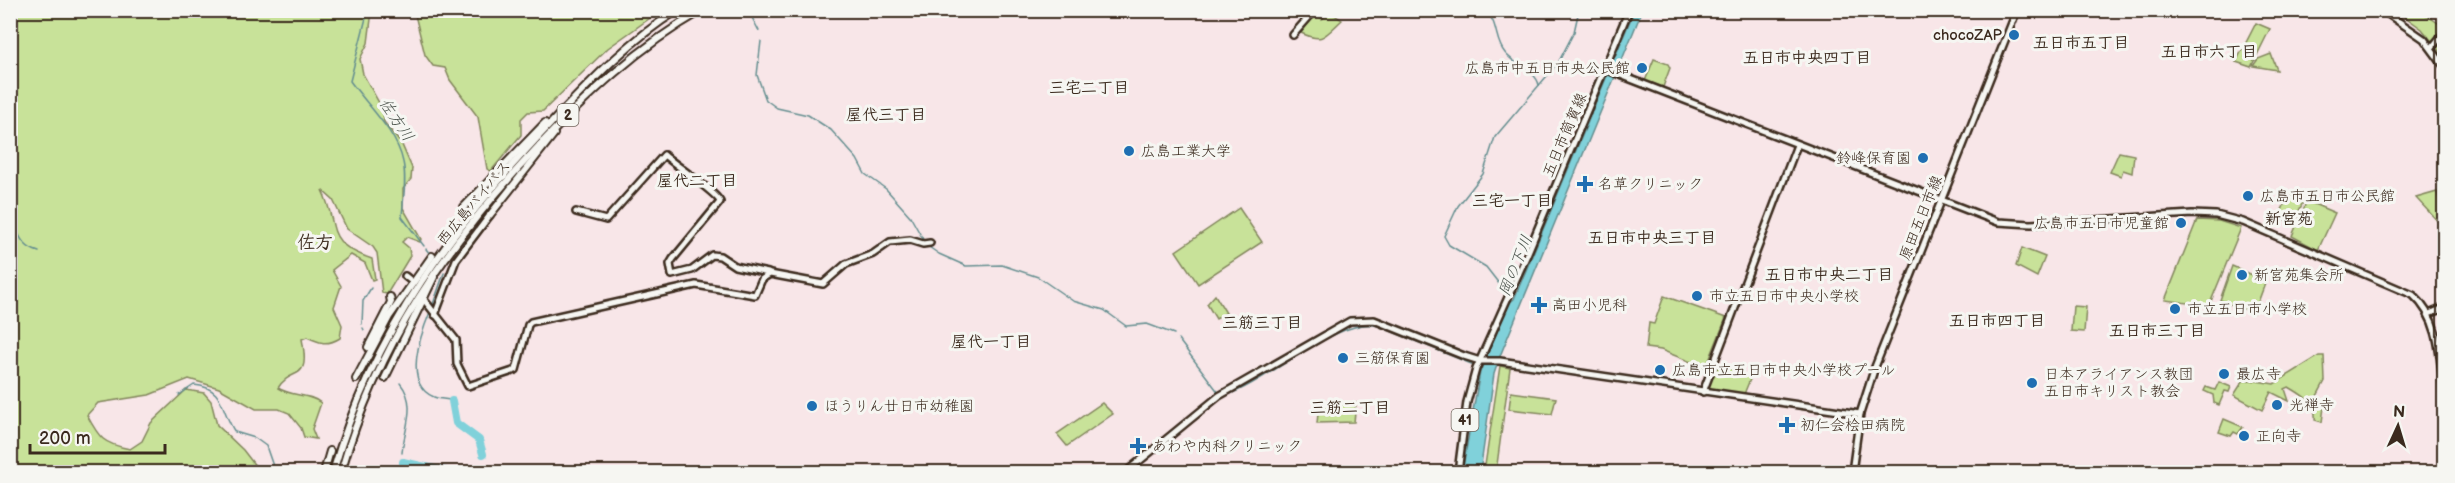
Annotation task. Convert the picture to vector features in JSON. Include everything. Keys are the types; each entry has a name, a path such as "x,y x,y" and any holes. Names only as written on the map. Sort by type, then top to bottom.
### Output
{"highway":[{"name":"西広島バイパス","path":"333,472 355,406 390,332 421,278 470,213 565,108 619,54 678,10"},
{"name":"西広島バイパス","path":"341,472 359,415 383,360 411,308 455,243 496,192 562,121 624,62 649,43 703,10"},
{"path":"464,207 546,123 565,108"},
{"path":"490,214 549,142 562,121"},
{"name":"2","path":"356,379 410,285 470,213"},
{"name":"2","path":"385,378 439,268 455,243"},
{"name":"2","path":"364,362 372,335 391,302 390,297"},
{"path":"324,472 330,451"}],"street":[{"path":"1293,35 1315,10"},
{"name":"五日市筒賀線","path":"1458,472 1469,393 1478,364 1606,70 1629,10"},
{"name":"原田五日市線","path":"1852,472 1860,414 1875,367 2017,10"},
{"path":"2382,10 2424,39 2445,66"},
{"path":"2433,46 2445,33"},
{"path":"1606,70 1797,146 1997,221 2019,225 2175,214 2226,216 2402,288 2417,298 2429,314 2437,336 2445,394"},
{"path":"1703,392 1797,146"},
{"path":"576,212 606,220 664,155 691,178 717,195 720,202 673,259 670,264 672,275 692,270 707,257 717,255 735,266 824,284 846,264 873,254 890,242 910,240 928,244"},
{"path":"435,315 456,260 490,214"},
{"path":"425,301 456,340 457,364 468,386 516,370 528,325 531,322 696,285 755,295 764,276 773,274"},
{"path":"2429,314 2445,308"},
{"path":"1126,472 1222,394 1301,351 1335,328 1361,319 1381,322 1478,364 1489,360 1500,361 1860,414"}],"green space":[{"path":"414,10 660,11 608,48 543,111 528,112 521,119 521,135 491,171 487,169 478,117 450,80 445,68 433,66 425,55"},
{"path":"10,11 372,11 368,43 360,59 363,74 383,110 384,122 402,145 412,168 411,179 403,189 403,208 421,239 420,242 407,237 402,242 409,248 410,256 387,294 382,293 377,253 373,247 347,229 333,200 322,190 339,239 356,253 372,259 375,279 372,280 365,263 351,255 332,270 341,286 334,307 342,325 340,338 327,343 307,337 302,339 304,363 302,369 283,381 278,388 321,403 312,429 316,439 304,437 301,428 289,413 279,409 256,409 219,388 189,379 149,395 98,403 87,415 103,439 114,445 130,449 142,441 151,423 186,390 204,393 211,401 217,425 243,450 260,472 11,472"},
{"path":"2397,11 2420,11 2444,27 2444,56 2422,29"},
{"path":"1330,12 1342,20 1323,37 1314,38 1301,33 1316,13 1322,19"},
{"path":"2256,23 2270,29 2251,67 2236,62"},
{"path":"2271,54 2277,70 2253,66 2258,59"},
{"path":"1654,59 1668,64 1670,68 1663,87 1645,81"},
{"path":"2119,152 2134,155 2132,173 2123,170 2121,176 2110,172"},
{"path":"2437,192 2444,217 2444,228 2416,198"},
{"path":"2289,194 2303,202 2293,224 2279,217"},
{"path":"2309,202 2335,213 2318,250 2292,236 2306,203"},
{"path":"1239,208 1262,242 1198,284 1176,251"},
{"path":"2197,220 2219,221 2241,228 2209,306 2165,300"},
{"path":"2022,248 2045,257 2037,277 2016,266"},
{"path":"2232,266 2266,281 2254,313 2220,300"},
{"path":"1215,295 1226,313 1216,319 1207,304"},
{"path":"1664,296 1726,318 1706,368 1661,350 1646,348 1649,323 1654,324"},
{"path":"2073,306 2086,307 2084,332 2071,331"},
{"path":"2319,356 2324,356 2325,381 2316,398 2324,407 2322,422 2315,420 2314,408 2308,400 2289,387 2285,389 2289,401 2271,392 2262,410 2234,395 2243,381 2274,384"},
{"path":"1717,363 1751,377 1744,394 1708,388"},
{"path":"1500,366 1510,368 1496,472 1484,472"},
{"path":"2219,382 2231,387 2229,392 2225,391 2219,405 2214,403 2213,395 2204,391 2206,387 2215,390"},
{"path":"1511,392 1556,398 1552,414 1509,409"},
{"path":"1102,403 1113,414 1067,446 1057,434"},
{"path":"1356,403 1354,422 1317,423 1319,405"},
{"path":"2224,419 2243,427 2238,434 2234,432 2231,436 2219,432"}],"water":[{"path":"1634,11 1642,11 1500,356 1494,374 1480,472 1462,472 1480,372 1509,303 1514,299"}],"waterway":[{"name":"佐方川","path":"368,10 350,81 381,119 400,151 405,175 402,217 424,246"},
{"path":"748,10 759,31"},
{"path":"1485,10 1492,20 1499,43 1505,53 1530,72 1539,85"},
{"name":"岡の下川","path":"1507,294 1486,267 1449,245 1444,236 1458,206 1483,174 1495,137 1558,63 1574,32 1579,10"},
{"path":"761,41 757,75 766,100 777,108 808,115 831,130 857,159 865,174 886,189 910,216 924,241"},
{"path":"10,219 24,243 39,252"},
{"path":"926,245 939,254 966,266 1002,265 1038,277 1073,301 1104,310 1126,326 1147,324 1174,334"},
{"name":"佐方川","path":"426,249 430,254"},
{"name":"佐方川","path":"432,307 444,273"},
{"path":"362,324 363,301 371,288"},
{"name":"佐方川","path":"430,312 419,345 416,370 424,391 434,397 452,401"},
{"path":"1227,395 1243,388 1325,339 1363,325 1378,326 1474,365"},
{"path":"1178,339 1219,393"},
{"path":"400,383 405,391 409,408 402,453"},
{"path":"179,395 194,385 212,390 221,402 235,432 255,438 266,446 275,472"},
{"name":"佐方川","path":"452,401 456,423 479,440 483,454"},
{"path":"404,459 407,462"},
{"path":"403,462 448,472"},
{"path":"389,472 396,466"}],"place":[{"name":"chocoZAP","path":"2014,35"},
{"name":"広島市中五日市央公民館","path":"1642,68"},
{"name":"広島工業大学","path":"1129,151"},
{"name":"鈴峰保育園","path":"1923,158"},
{"name":"名草クリニック","path":"1585,184"},
{"name":"広島市五日市公民館","path":"2248,196"},
{"name":"広島市五日市児童館","path":"2181,223"},
{"name":"新宮苑集会所","path":"2242,275"},
{"name":"市立五日市中央小学校","path":"1697,296"},
{"name":"高田小児科","path":"1539,305"},
{"name":"市立五日市小学校","path":"2175,309"},
{"name":"三筋保育園","path":"1343,358"},
{"name":"広島市立五日市中央小学校プール","path":"1660,370"},
{"name":"最広寺","path":"2224,374"},
{"name":"日本アライアンス教団 五日市キリスト教会","path":"2032,383"},
{"name":"光禅寺","path":"2277,405"},
{"name":"ほうりん廿日市幼稚園","path":"812,406"},
{"name":"初仁会桧田病院","path":"1787,425"},
{"name":"正向寺","path":"2244,436"},
{"name":"あわや内科クリニック","path":"1138,446"}],"district":[{"name":"五日市五丁目","path":"2081,43"},
{"name":"五日市六丁目","path":"2209,52"},
{"name":"五日市中央四丁目","path":"1807,58"},
{"name":"三宅二丁目","path":"1089,88"},
{"name":"屋代三丁目","path":"886,115"},
{"name":"屋代二丁目","path":"697,181"},
{"name":"三宅一丁目","path":"1512,201"},
{"name":"新宮苑","path":"2289,219"},
{"name":"五日市中央三丁目","path":"1652,238"},
{"name":"佐方","path":"315,242"},
{"name":"五日市中央二丁目","path":"1829,275"},
{"name":"五日市四丁目","path":"1997,321"},
{"name":"三筋三丁目","path":"1262,323"},
{"name":"五日市三丁目","path":"2157,331"},
{"name":"屋代一丁目","path":"991,342"},
{"name":"三筋二丁目","path":"1350,408"}]}
